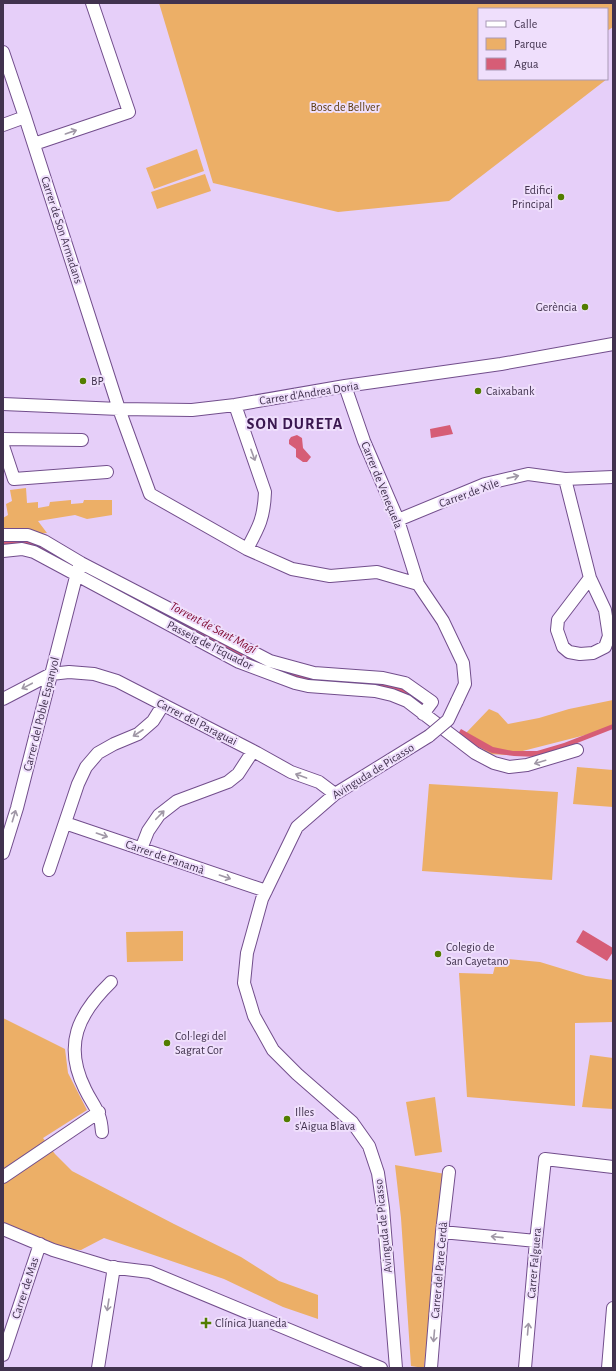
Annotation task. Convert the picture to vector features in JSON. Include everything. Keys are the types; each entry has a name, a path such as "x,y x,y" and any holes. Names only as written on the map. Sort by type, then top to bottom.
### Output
{"street":[{"path":"34,144 129,112 92,3"},
{"name":"Carrer de Son Armadans","path":"3,52 119,409"},
{"path":"3,124 25,117"},
{"path":"561,354 613,335"},
{"name":"Carrer d'Andrea Doria","path":"3,404 119,409 192,410 236,405 345,386 501,364 613,344"},
{"name":"Carrer de Veneçuela","path":"345,386 364,440 398,520 418,584"},
{"path":"236,405 265,492 265,503 260,525 247,549"},
{"path":"119,409 150,494 247,549 292,569 330,576 377,572 418,584"},
{"path":"3,439 82,440"},
{"path":"3,446 14,479 107,472"},
{"name":"Carrer de Xile","path":"398,520 485,484 528,474 565,479 613,477"},
{"path":"565,479 590,578 606,610 609,636 605,647 593,653 580,654 569,652 563,647 557,630 558,620 590,578"},
{"name":"Passeig de l'Equador","path":"3,535 28,535 44,541 78,569"},
{"name":"Passeig de l'Equador","path":"3,552 22,549 34,552 78,569 201,633 270,661 314,673 383,678 405,683 432,702 422,714 475,753 494,763 509,767 527,765 577,750"},
{"name":"Carrer del Poble Espanyol","path":"3,853 19,800 78,569"},
{"name":"Avinguda de Picasso","path":"396,1368 383,1208 378,1173 369,1146 352,1122 297,1074 273,1050 254,1016 244,984 247,952 262,899 297,827 335,794 429,736 448,720 458,701 465,684 463,663 443,621 418,584"},
{"name":"Carrer del Paraguai","path":"51,674 69,672 94,674 117,681 291,772 319,782 335,794"},
{"path":"3,699 51,674"},
{"path":"49,870 78,784 86,767 98,753 114,744 138,734 153,721 163,705"},
{"path":"141,848 148,831 159,815 177,801 228,782 238,774 253,751"},
{"name":"Carrer de Panamà","path":"65,823 266,891"},
{"path":"102,1132 102,1122 99,1112 78,1076 75,1039 77,1029 87,1008 96,996 111,982"},
{"path":"3,1177 99,1112"},
{"name":"Carrer Falguera","path":"525,1368 545,1159 613,1167"},
{"name":"Carrer del Pare Cerdà","path":"431,1368 442,1232 449,1172"},
{"path":"3,1229 60,1252 108,1267 150,1272 382,1368"},
{"path":"442,1232 536,1241"},
{"name":"Carrer de Mas","path":"3,1355 40,1244"},
{"path":"98,1368 114,1267"},
{"path":"608,1368 613,1308"}],"green space":[{"name":"Bosc de Bellver","path":"159,3 613,3 613,27 608,30 608,8 478,8 478,80 606,80 449,201 338,212 213,183"},
{"path":"197,149 204,171 154,189 146,168"},
{"path":"205,174 211,191 157,209 151,192"},
{"path":"26,488 27,503 38,502 38,508 49,506 50,502 71,500 71,504 83,503 84,500 112,500 112,515 87,519 75,515 38,521 47,533 3,533 3,518 8,515 6,504 12,501 10,490"},
{"path":"613,700 613,728 507,755 488,754 466,733 489,709 498,713 508,724"},
{"path":"577,767 613,770 613,807 573,804"},
{"path":"429,784 558,792 552,880 422,871"},
{"path":"183,931 183,961 127,962 126,932"},
{"path":"497,958 540,962 586,976 613,980 613,1022 575,1023 575,1106 467,1097 459,973 493,974"},
{"path":"3,1018 65,1049 68,1073 87,1110 43,1138 55,1154 72,1171 241,1257 279,1281 318,1295 318,1319 283,1307 224,1279 104,1238 81,1250 65,1249 3,1224"},
{"path":"590,1055 613,1058 613,1109 582,1107"},
{"path":"435,1097 442,1152 415,1156 406,1102"},
{"path":"395,1165 445,1174 424,1368 411,1366 401,1218"}],"water":[{"path":"450,425 453,434 431,438 430,429"},
{"path":"297,435 302,438 303,448 311,457 307,462 303,462 296,457 296,449 289,444 291,437"},
{"path":"3,538 29,541 66,560 63,566 27,548 3,545"},
{"path":"92,574 198,629 194,636 89,580"},
{"path":"208,634 259,662 281,670 310,676 341,679 341,687 304,683 204,641"},
{"path":"348,679 382,683 405,689 424,703 420,707 348,686"},
{"path":"613,724 613,729 538,757 492,753 476,746 458,734 461,729 493,747 513,751 537,751 564,743"},
{"path":"583,930 613,948 613,952 607,961 576,942"}],"waterway":[{"name":"Torrent de Sant Magí","path":"62,560 75,567"},
{"name":"Torrent de Sant Magí","path":"80,570 95,577"},
{"name":"Torrent de Sant Magí","path":"194,629 210,637"},
{"name":"Torrent de Sant Magí","path":"338,682 351,683"}],"place":[{"name":"Edifici Principal","path":"561,197"},
{"name":"Gerència","path":"585,307"},
{"name":"BP","path":"83,381"},
{"name":"Caixabank","path":"478,391"},
{"name":"Colegio de San Cayetano","path":"438,954"},
{"name":"Col·legi del Sagrat Cor","path":"167,1043"},
{"name":"Illes s'Aigua Blava","path":"287,1119"},
{"name":"Clínica Juaneda","path":"206,1323"}],"district":[{"name":"SON DURETA","path":"295,424"}]}
